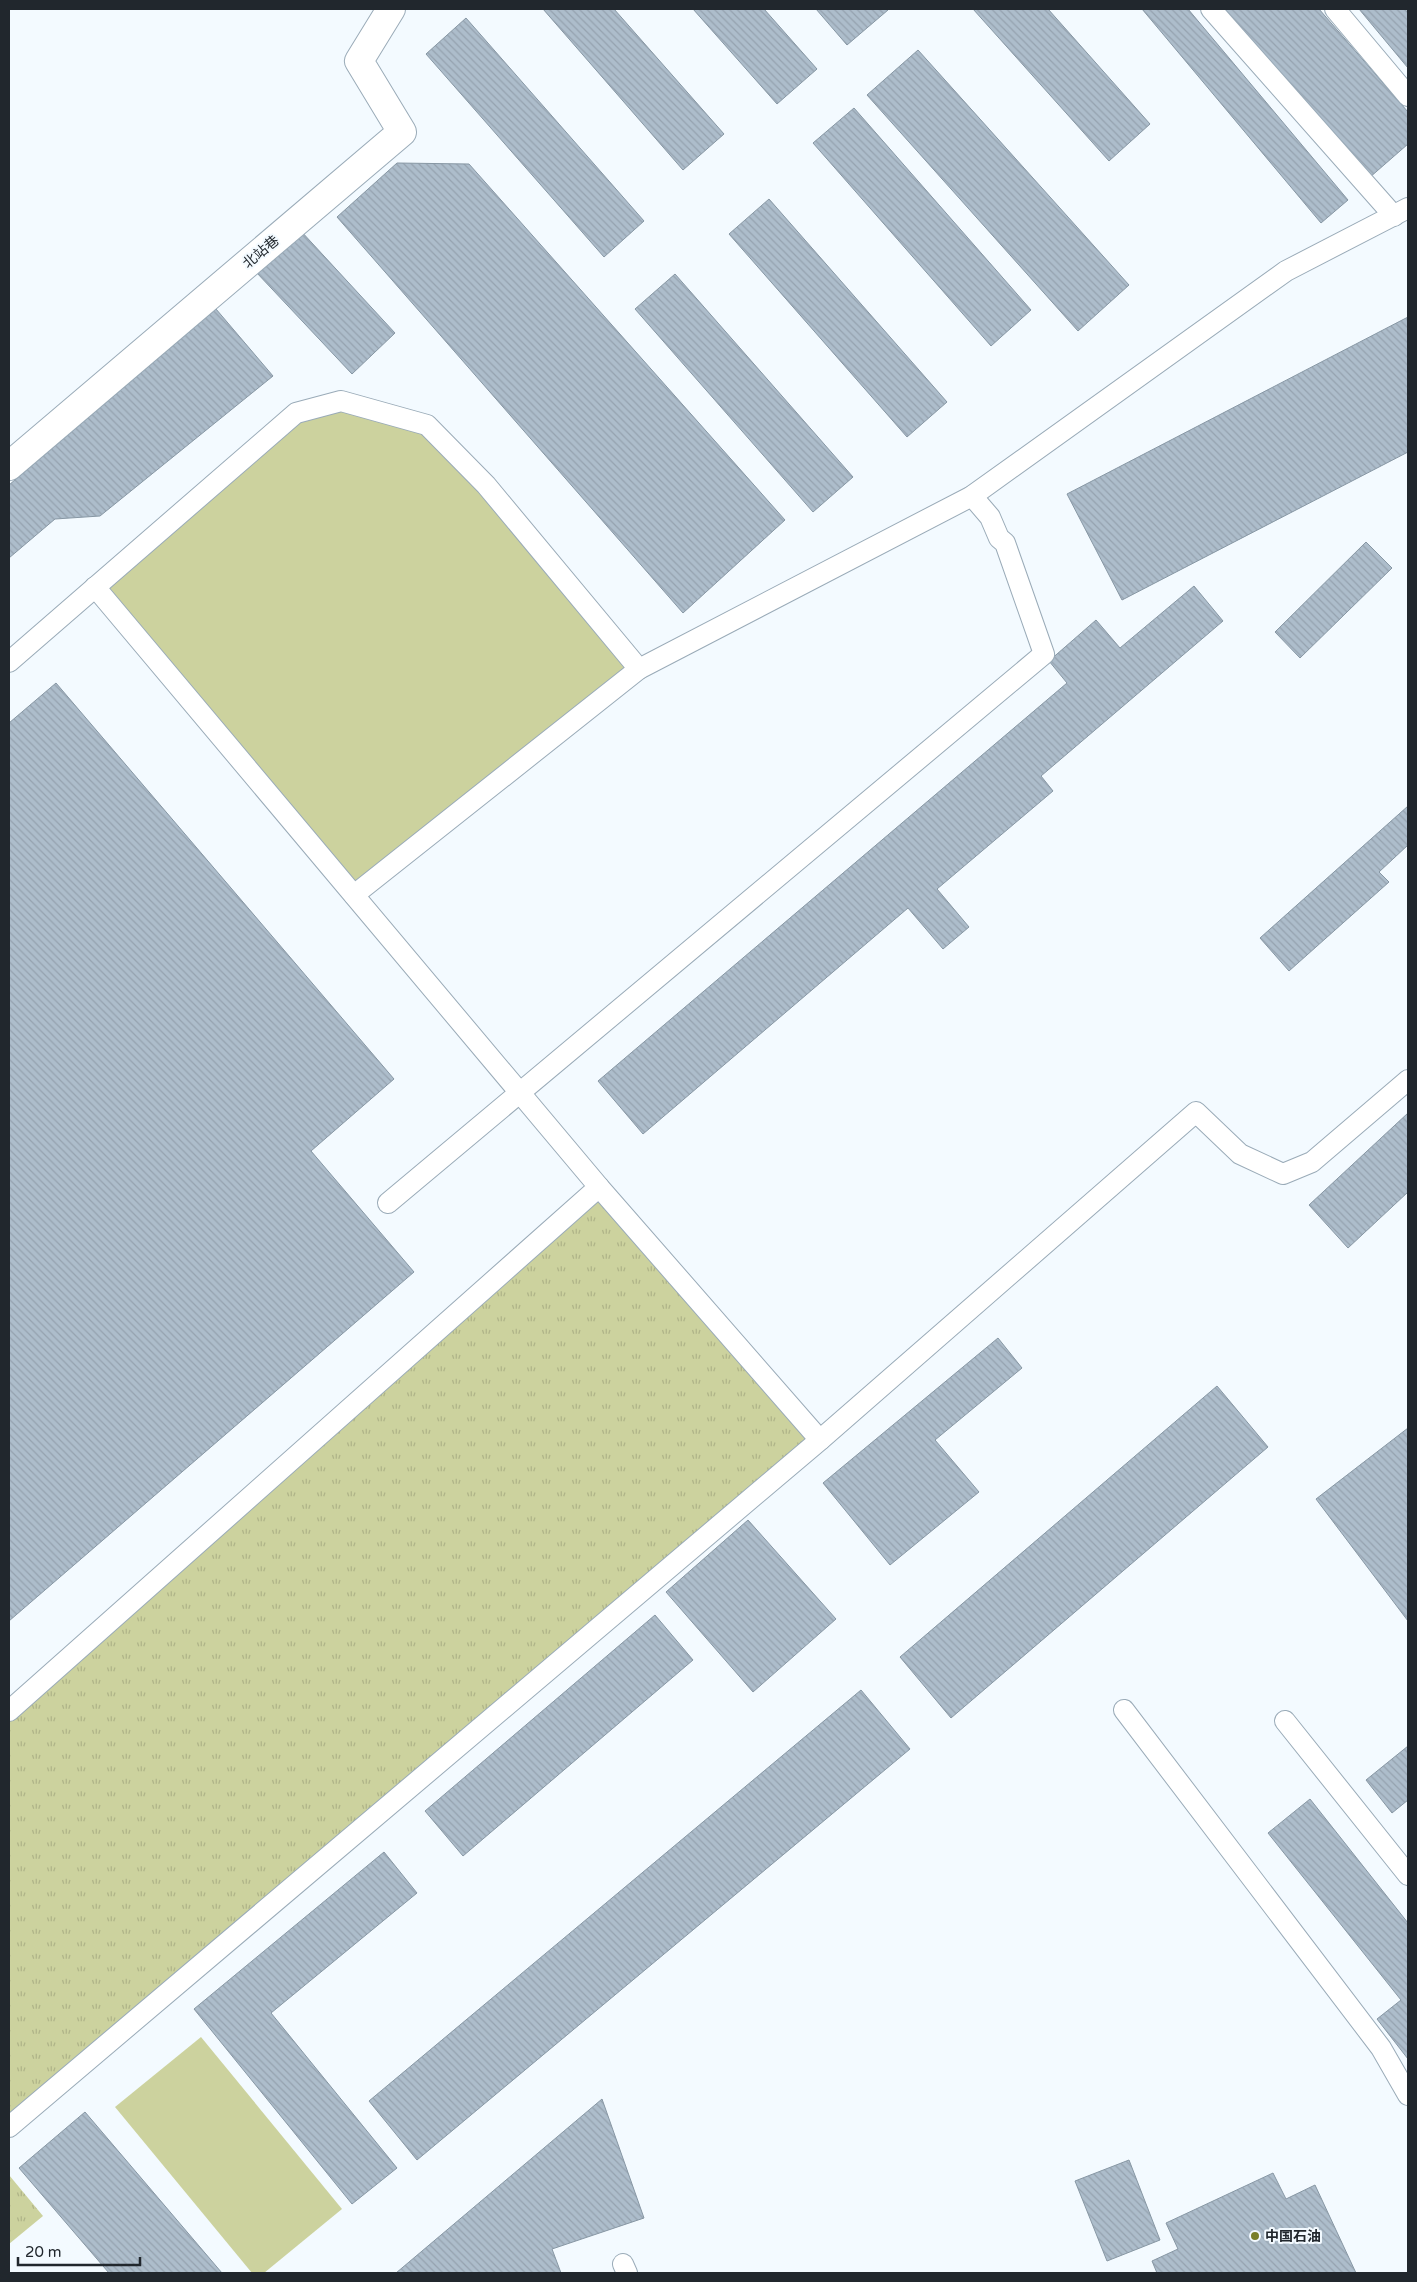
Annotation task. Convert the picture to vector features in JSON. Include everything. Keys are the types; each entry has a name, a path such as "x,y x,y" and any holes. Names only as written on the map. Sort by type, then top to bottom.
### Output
{"street":[{"name":"北站巷","path":"9,466 402,132 359,61 391,9"}],"lane":[{"path":"354,895 639,669 972,496 1286,271 1401,212 1211,9"},
{"path":"1335,9 1408,96"},
{"path":"9,662 296,413 341,400 427,425 486,485 639,669"},
{"path":"388,1203 1044,654 1005,543 999,538 990,516 972,496"},
{"path":"95,587 599,1187 820,1440"},
{"path":"9,2127 820,1440 1196,1112 1240,1154 1283,1174 1312,1162 1408,1080"},
{"path":"9,1711 599,1187"},
{"path":"1124,1710 1381,2048 1408,2094"},
{"path":"1285,1721 1408,1875"}],"green space":[{"path":"341,401 427,425 639,669 354,895 95,587 290,418"},
{"path":"599,1187 820,1440 9,2127 9,1711"},
{"path":"201,2037 342,2209 264,2273 252,2273 115,2107"},
{"path":"9,2175 43,2216 9,2244"}],"building":[{"path":"543,9 614,9 724,134 683,170"},
{"path":"693,9 764,9 817,69 777,104"},
{"path":"816,9 887,9 888,10 847,45"},
{"path":"973,9 1048,9 1150,124 1109,161"},
{"path":"1142,9 1188,9 1348,200 1321,223"},
{"path":"1223,9 1319,9 1408,112 1408,144 1369,178"},
{"path":"1359,9 1405,9 1408,13 1408,68"},
{"path":"466,18 644,221 604,257 426,54"},
{"path":"918,50 1129,285 1078,331 867,95"},
{"path":"854,108 1031,310 991,346 813,143"},
{"path":"397,163 469,164 785,520 683,613 337,217"},
{"path":"769,199 947,402 907,437 729,234"},
{"path":"300,230 395,333 352,374 256,272"},
{"path":"675,274 853,477 813,512 635,309"},
{"path":"216,309 273,376 100,516 55,519 9,558 9,485"},
{"path":"1408,317 1408,452 1122,600 1067,494"},
{"path":"1366,542 1392,568 1300,658 1275,632"},
{"path":"1194,586 1223,621 1041,776 1053,791 937,889 969,927 943,949 908,908 643,1134 598,1081 1067,683 1049,661 1096,620 1120,648"},
{"path":"56,683 394,1079 311,1151 414,1272 9,1621 9,723"},
{"path":"1408,806 1408,845 1379,872 1389,882 1289,971 1260,938"},
{"path":"1408,1113 1408,1192 1348,1248 1309,1205"},
{"path":"998,1338 1022,1368 935,1440 979,1492 890,1565 823,1483"},
{"path":"1217,1386 1268,1447 951,1718 900,1657"},
{"path":"1408,1428 1408,1621 1316,1499"},
{"path":"748,1520 836,1619 753,1692 666,1592"},
{"path":"655,1615 693,1660 463,1856 425,1811"},
{"path":"861,1690 910,1749 417,2160 369,2101"},
{"path":"1408,1746 1408,1800 1392,1813 1366,1780"},
{"path":"1310,1799 1408,1923 1408,2059 1377,2019 1401,2000 1268,1833"},
{"path":"384,1852 417,1893 271,2013 397,2168 352,2204 194,2009"},
{"path":"602,2099 644,2218 552,2249 561,2273 396,2273"},
{"path":"85,2112 222,2273 109,2273 19,2168"},
{"path":"1129,2160 1160,2240 1107,2261 1075,2181"},
{"name":"中国石油","path":"1273,2173 1286,2199 1315,2185 1356,2273 1157,2273 1152,2261 1178,2249 1166,2223"}],"place":[{"name":"中国石油","path":"1255,2236"}]}
